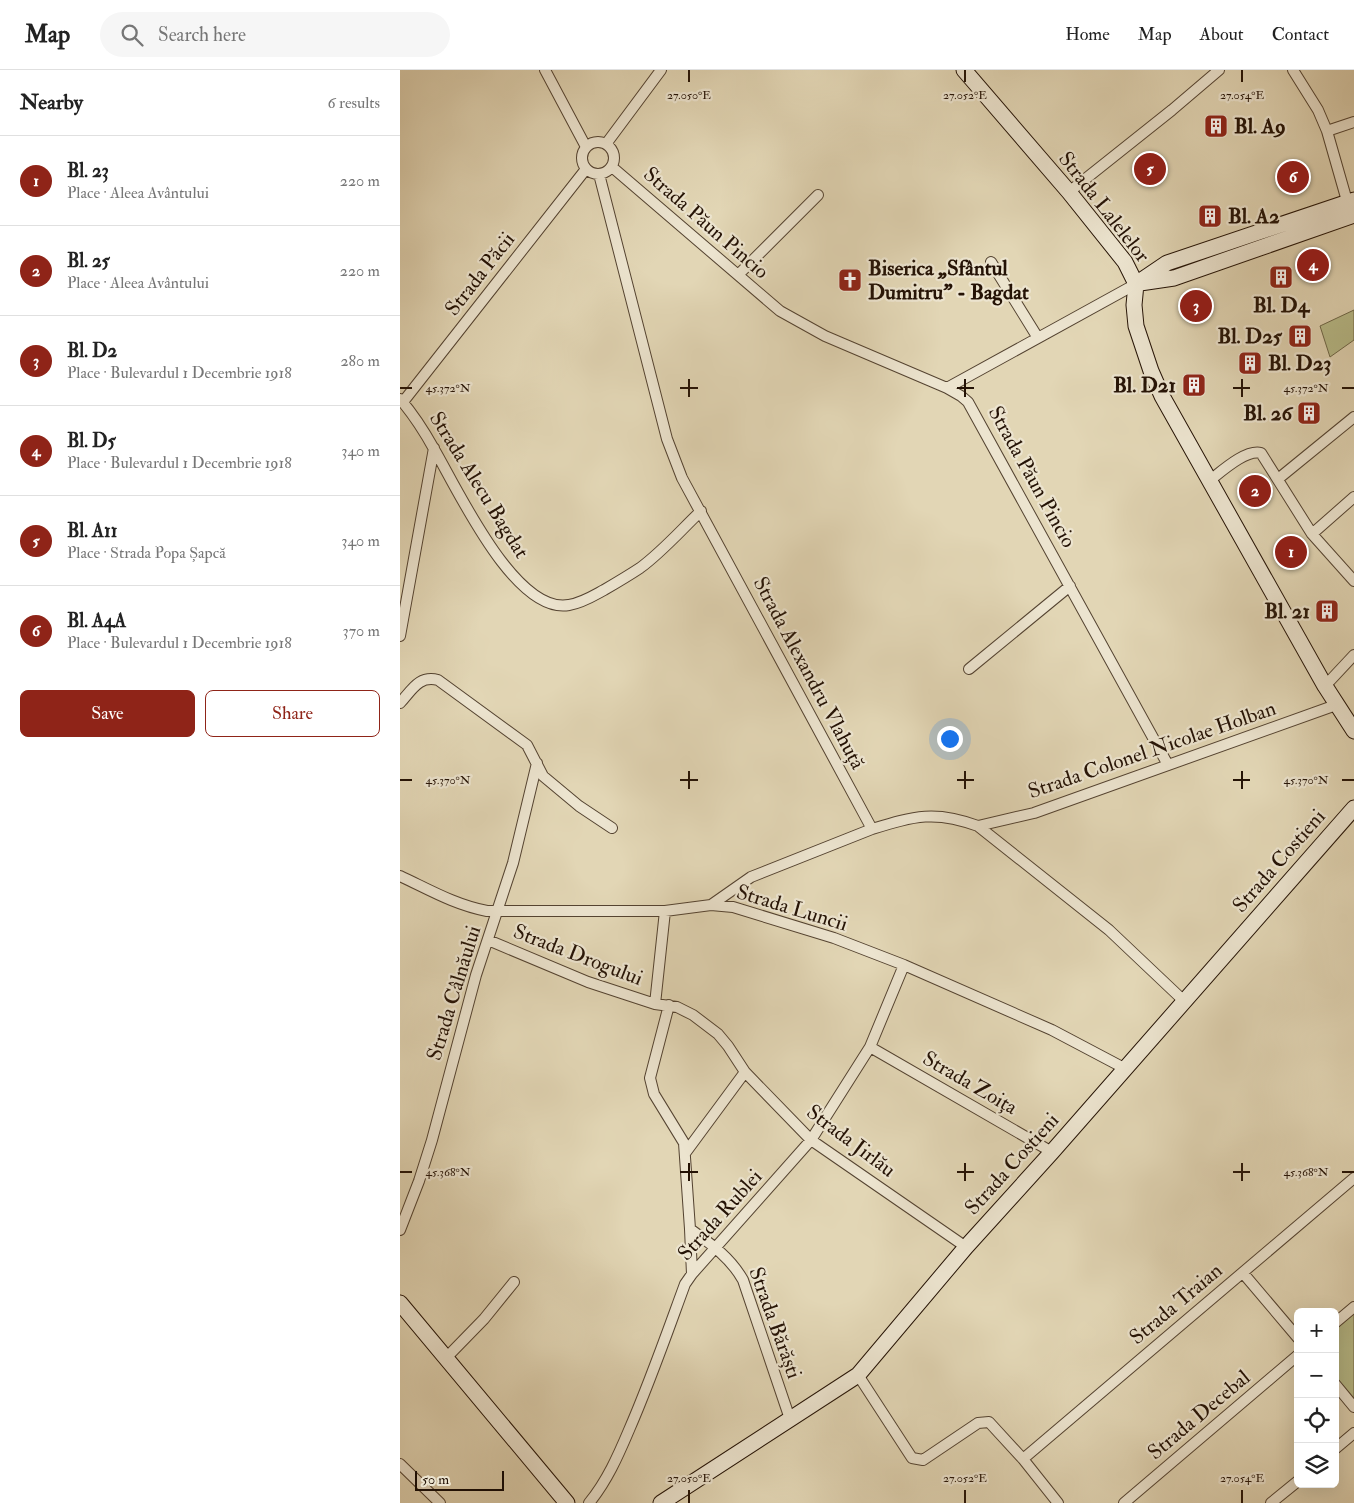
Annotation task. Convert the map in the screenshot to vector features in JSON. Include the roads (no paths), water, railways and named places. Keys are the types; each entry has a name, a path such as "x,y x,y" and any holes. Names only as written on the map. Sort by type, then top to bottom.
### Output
{"street":[{"path":"545,70 586,147"},
{"path":"606,144 661,70"},
{"name":"Strada Lalelelor","path":"964,70 1069,192 1125,262 1136,284 1134,316 1136,326 1151,371 1162,396 1325,686 1354,731"},
{"path":"1069,192 1219,70"},
{"path":"947,388 1136,284 1167,263 1352,208 1318,110 1293,70"},
{"path":"1327,132 1354,122"},
{"path":"595,142 606,144 613,153 612,167 606,172 592,173 583,164 582,158 586,147 595,142"},
{"name":"Strada Păun Pincio","path":"612,167 780,311 814,330 947,388 965,399 973,409 1168,765"},
{"name":"Strada Păcii","path":"402,400 586,169"},
{"name":"Strada Alexandru Vlahuță","path":"598,174 668,439 682,478 872,829"},
{"path":"738,275 818,195"},
{"path":"991,262 1038,338"},
{"name":"Strada Alecu Bagdat","path":"402,400 418,421 496,555 527,590 542,601 556,606 569,605 579,602 620,581 641,567 701,511"},
{"path":"1278,479 1354,416"},
{"path":"400,636 434,448"},
{"path":"1209,480 1242,457 1256,451 1261,453 1312,534 1354,581"},
{"path":"1312,534 1354,497"},
{"path":"970,669 1070,586"},
{"path":"1325,686 1354,655"},
{"path":"400,703 424,680 430,678 438,680 527,744 543,776 556,788 612,828"},
{"name":"Strada Colonel Nicolae Holban","path":"978,826 1034,813 1336,705"},
{"name":"Strada Câlnăului","path":"400,1230 432,1140 476,975 513,863 536,763"},
{"name":"Strada Costieni","path":"662,1503 858,1376 966,1247 1052,1152 1354,808"},
{"path":"711,906 751,877 872,829 912,817 935,815 952,817 978,826 1109,930 1184,1000"},
{"name":"Strada Luncii","path":"400,876 470,908 498,912 665,911 711,906 733,907 834,938 904,965 1052,1030 1124,1068"},
{"path":"655,1004 665,911"},
{"name":"Strada Drogului","path":"488,940 588,982 655,1004"},
{"name":"Strada Rublei","path":"589,1503 600,1489 614,1464 645,1393 685,1284 812,1140 870,1047 904,965"},
{"name":"Strada Jirlău","path":"655,1004 677,1007 705,1022 728,1046 745,1072 812,1140 966,1247"},
{"path":"669,1005 650,1078 654,1094 684,1143 686,1152 692,1274"},
{"name":"Strada Zoița","path":"870,1047 1052,1152"},
{"path":"686,1152 745,1072"},
{"name":"Strada Traian","path":"1023,1459 1354,1178"},
{"name":"Strada Bărăști","path":"690,1229 716,1248 736,1267 743,1280 790,1419"},
{"path":"1243,1273 1294,1333"},
{"path":"446,1358 484,1319 514,1282"},
{"path":"400,1303 567,1503"},
{"path":"1339,1320 1354,1307"},
{"name":"Strada Decebal","path":"1124,1503 1294,1358"},
{"path":"858,1376 912,1458 923,1460 978,1423 989,1422 1023,1459 1058,1503"},
{"path":"1339,1389 1354,1406"},
{"path":"1339,1446 1354,1433"},
{"path":"400,1464 440,1503"},
{"path":"1271,1503 1294,1483"}],"place":[{"name":"Bl. A9","path":"1216,126"},
{"name":"Bl. A11","path":"1150,169"},
{"name":"Bl. A4A","path":"1293,177"},
{"name":"Bl. A2","path":"1210,216"},
{"name":"Bl. D5","path":"1313,265"},
{"name":"Bl. D4","path":"1281,277"},
{"name":"Biserica „Sfântul Dumitru” - Bagdat","path":"850,280"},
{"name":"Bl. D2","path":"1196,306"},
{"name":"Bl. D25","path":"1300,336"},
{"name":"Bl. D23","path":"1250,363"},
{"name":"Bl. D21","path":"1194,385"},
{"name":"Bl. 26","path":"1309,413"},
{"name":"Bl. 25","path":"1255,491"},
{"name":"Bl. 23","path":"1291,552"},
{"name":"Bl. 21","path":"1327,611"}]}
